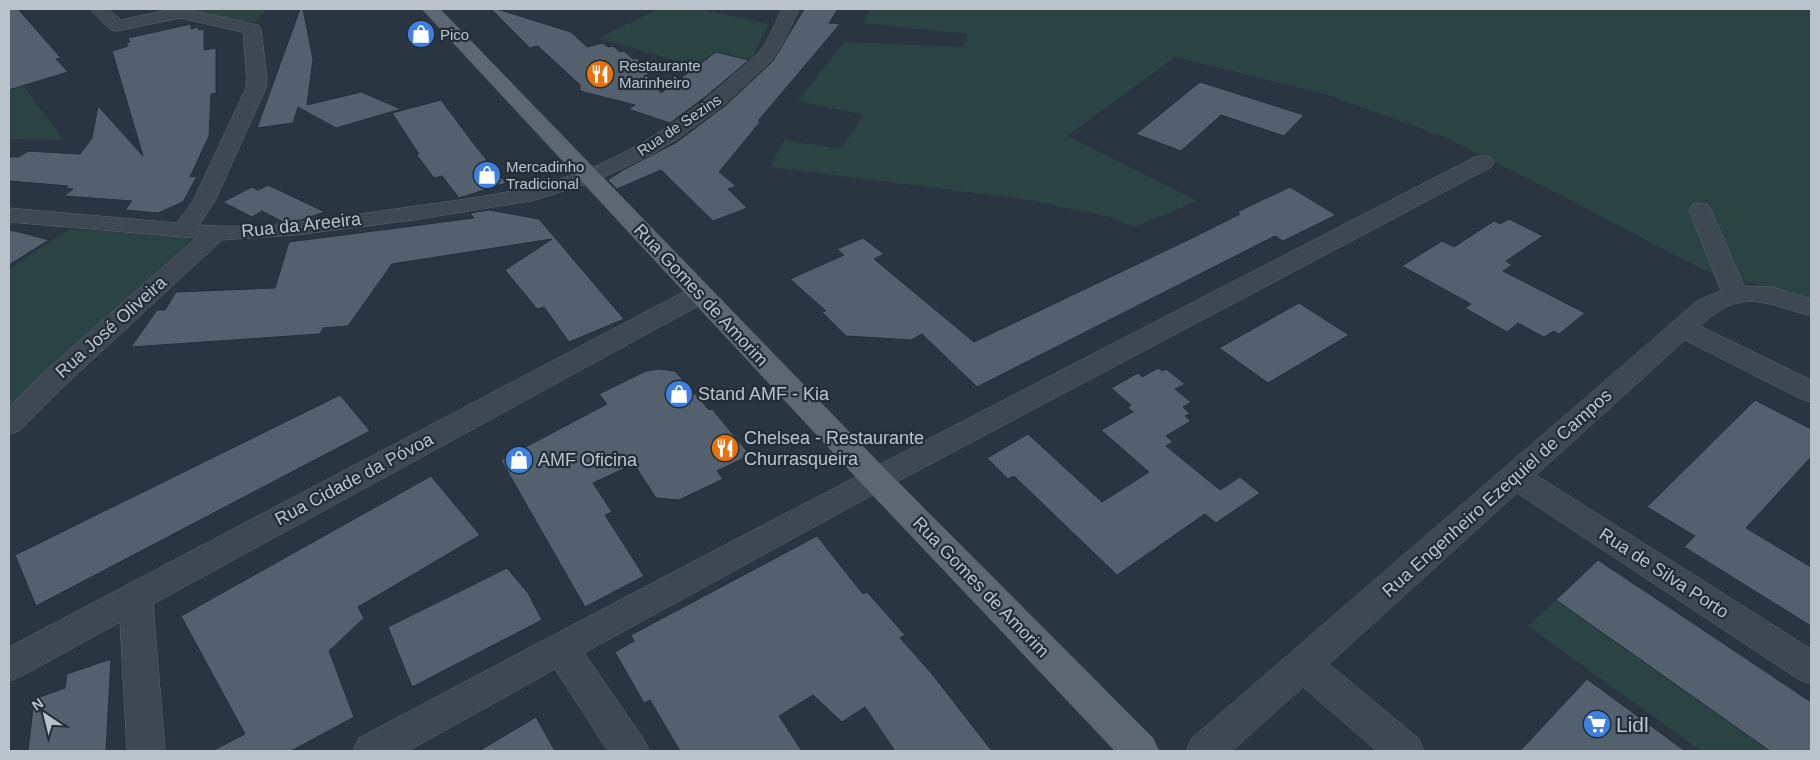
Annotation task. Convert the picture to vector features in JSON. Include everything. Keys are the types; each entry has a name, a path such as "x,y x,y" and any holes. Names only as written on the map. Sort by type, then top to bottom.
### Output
{"main road":[{"name":"Rua Gomes de Amorim","path":"431,9 876,479 1140,751"}],"street":[{"path":"98,9 117,26 181,10 252,29 257,79 256,88 204,201 184,230"},
{"name":"Rua de Sezins","path":"590,177 646,149 717,102 766,56 790,9"},
{"path":"372,751 876,479 1483,162"},
{"name":"Rua da Areeira","path":"9,215 216,233 301,228 531,194 563,187 590,177"},
{"path":"1700,210 1735,294"},
{"name":"Rua José Oliveira","path":"9,424 52,381 216,233"},
{"name":"Rua Cidade da Póvoa","path":"9,665 700,294"},
{"name":"Rua Engenheiro Ezequiel de Campos","path":"1204,751 1516,477 1707,306 1735,294 1772,295 1811,308"},
{"path":"1682,328 1811,392"},
{"name":"Rua de Silva Porto","path":"1516,477 1811,668"},
{"path":"136,597 146,751"},
{"path":"561,648 630,751"},
{"path":"1303,664 1405,751"}],"green space":[{"path":"187,9 267,9 256,22 222,19"},
{"path":"659,9 699,9 769,24 752,58 734,77 714,72 733,56 716,52 694,66 598,38"},
{"path":"855,9 1811,9 1811,299 1704,270 1444,137 1325,94 1175,57 1067,136 1197,201 1135,227 1109,217 1029,200 770,167 784,140 841,149 864,115 798,101 844,42 963,47 968,34 863,23 870,11"},
{"path":"23,86 64,140 9,139 9,90"},
{"path":"69,229 188,237 191,247 9,412 9,269"},
{"path":"1556,600 1770,751 1701,751 1528,626"}],"building":[{"path":"9,9 18,9 61,58 56,59 68,72 9,90"},
{"path":"300,9 303,9 313,59 307,105 361,92 401,109 336,128 298,107 293,123 257,128"},
{"path":"491,9 497,9 571,32 587,47 603,43 608,47 613,46 620,52 624,51 633,59 637,58 661,93 716,52 749,60 670,123 628,109 635,105 580,91 580,85 538,46 530,48"},
{"path":"804,9 838,9 829,23 840,24 758,121 761,121 719,172 736,186 728,189 747,208 713,221 661,170 617,189 608,180 623,170 677,142 726,105 773,61"},
{"path":"191,24 191,29 198,27 199,30 204,29 204,50 216,48 216,93 211,94 209,136 190,177 197,176 183,202 158,213 125,210 132,201 64,196 73,189 64,188 68,186 9,181 9,157 19,157 28,151 80,154 92,138 98,106 143,156 112,51 128,46 126,43 130,42 128,38"},
{"path":"1200,82 1304,115 1284,136 1221,115 1181,151 1136,134"},
{"path":"441,100 506,183 459,198 442,176 434,178 416,154 419,154 392,113"},
{"path":"268,185 325,212 301,220 283,222 262,211 252,217 223,202 252,187 258,190"},
{"path":"1290,187 1336,215 1283,241 1275,236 977,387 922,334 911,340 846,336 822,312 826,311 790,279 844,255 837,249 863,238 884,254 874,259 974,342 1190,239 1240,214 1237,212"},
{"path":"489,210 539,219 624,319 569,342 544,307 537,309 505,270 552,239 392,264 348,326 323,328 320,334 131,347 157,310 165,310 176,292 275,288 289,242 474,218 470,213"},
{"path":"1509,219 1543,236 1506,261 1512,265 1503,271 1585,313 1559,334 1554,331 1544,337 1518,323 1507,332 1465,308 1471,304 1402,266 1442,241 1454,247 1494,221 1500,224"},
{"path":"9,230 23,233 49,240 9,265"},
{"path":"1299,303 1349,335 1268,383 1219,348"},
{"path":"1158,368 1163,371 1166,369 1185,384 1175,389 1191,402 1183,407 1190,414 1185,416 1191,421 1166,436 1173,442 1166,446 1220,490 1240,477 1260,493 1216,523 1205,514 1117,575 1014,476 1008,479 987,458 1028,434 1102,502 1149,472 1101,430 1133,412 1128,408 1131,405 1111,388 1138,373 1142,377"},
{"path":"659,369 675,371 709,410 712,409 750,455 717,471 723,479 679,500 656,498 634,464 593,483 612,512 605,515 644,576 585,607 501,460 607,404 599,394 646,371"},
{"path":"340,395 370,431 36,606 15,555"},
{"path":"1755,400 1811,429 1811,457 1746,528 1811,567 1811,626 1684,547 1695,536 1647,507"},
{"path":"431,476 480,535 358,607 364,618 329,651 354,717 291,751 212,751 245,734 181,616"},
{"path":"817,536 863,594 867,592 905,635 900,638 932,674 992,751 895,751 865,707 842,722 813,695 779,716 802,751 680,751 650,700 644,703 615,652 634,641 631,635"},
{"path":"1598,560 1811,702 1811,751 1770,751 1556,600"},
{"path":"507,568 528,593 542,620 412,687 388,627"},
{"path":"111,659 106,751 28,751 34,699 65,688 67,674"},
{"name":"Lidl","path":"1587,679 1685,751 1520,751"},
{"path":"536,717 555,751 479,751"}],"place":[{"name":"Pico","path":"421,34"},
{"name":"Restaurante Marinheiro","path":"600,74"},
{"name":"Mercadinho Tradicional","path":"487,175"},
{"name":"Stand AMF - Kia","path":"679,394"},
{"name":"Chelsea - Restaurante Churrasqueira","path":"725,448"},
{"name":"AMF Oficina","path":"519,460"},
{"name":"Lidl","path":"1597,724"}]}
